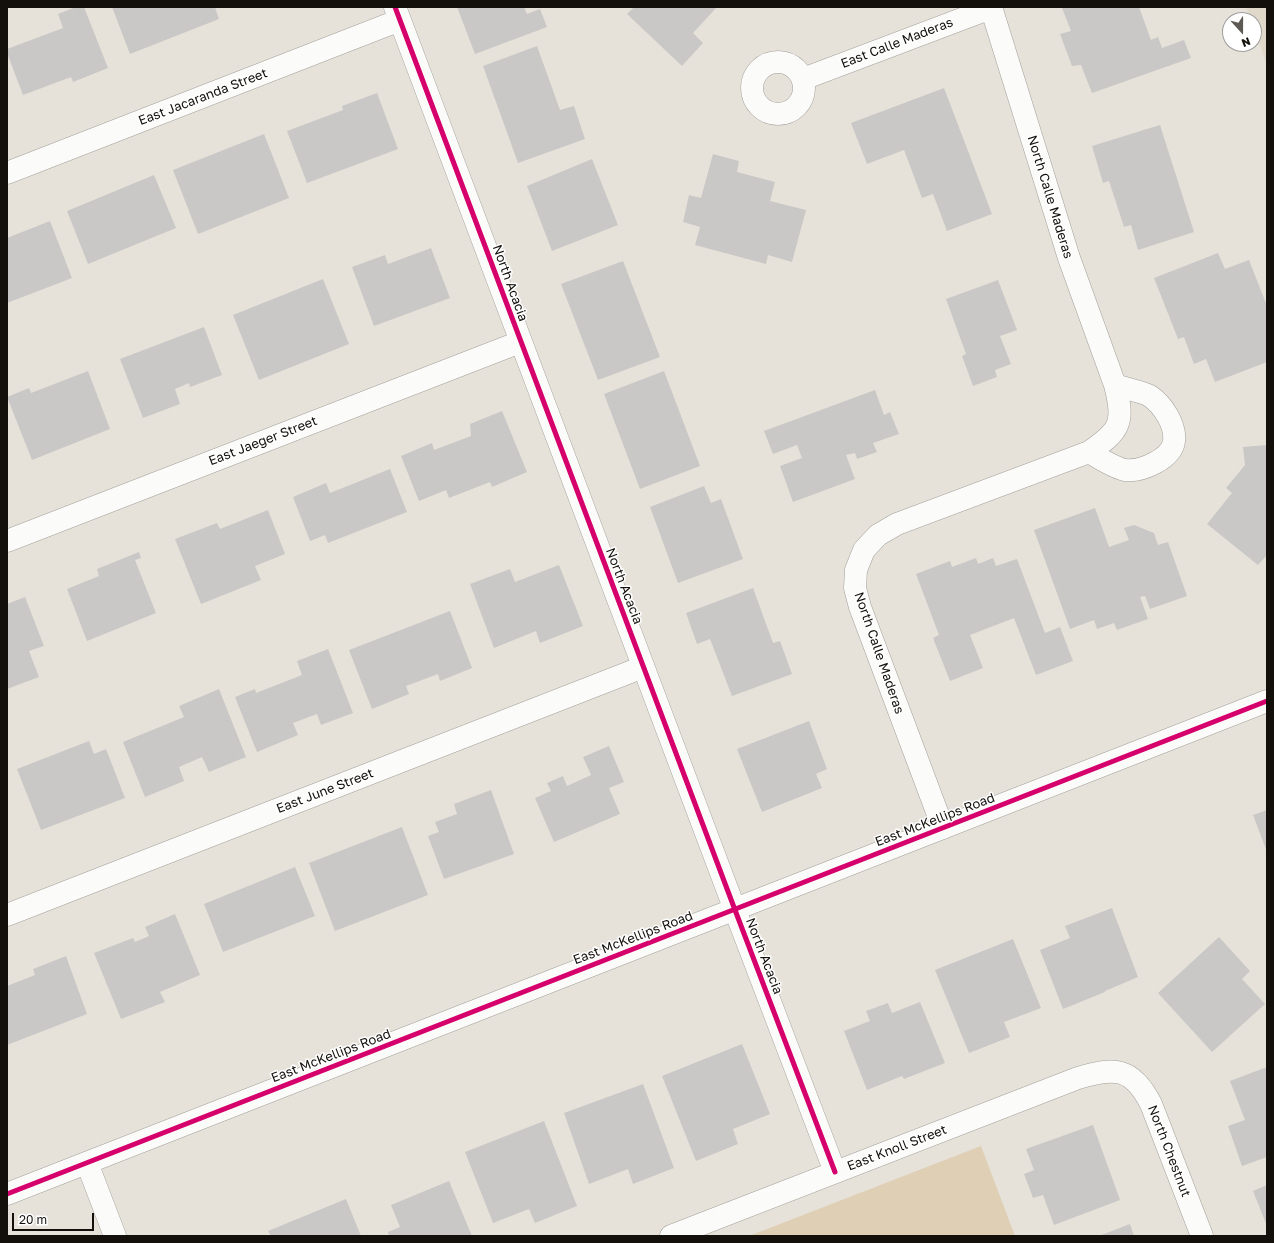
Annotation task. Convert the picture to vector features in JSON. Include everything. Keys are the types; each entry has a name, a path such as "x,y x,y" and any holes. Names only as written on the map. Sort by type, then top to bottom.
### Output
{"street":[{"name":"East Calle Maderas","path":"803,79 991,7"},
{"name":"North Calle Maderas","path":"943,828 860,607 855,588 856,570 864,550 878,535 898,524 1089,452 1106,440 1118,425 1120,405 1115,385 1068,258 991,7"},
{"name":"East Jacaranda Street","path":"7,173 397,14"},
{"name":"North Acacia","path":"397,14 734,910 835,1172"},
{"name":"East Jaeger Street","path":"7,541 520,342"},
{"path":"1089,452 1124,470 1138,470 1157,463 1168,453 1174,442 1173,427 1163,410 1150,396 1115,385"},
{"name":"East June Street","path":"7,915 643,667"},
{"name":"East McKellips Road","path":"7,1194 1267,702"},
{"name":"East Knoll Street","path":"671,1236 1078,1078 1094,1073 1109,1071 1125,1074"},
{"name":"North Chestnut","path":"1125,1074 1137,1081 1151,1104 1202,1236"},
{"path":"87,1163 115,1236"}],"shaded area":[{"path":"1246,7 1267,7 1267,65 1262,51 1262,12 1248,12"},
{"path":"981,1146 1015,1236 749,1236"}],"building":[{"path":"76,7 84,7 108,68 73,82 71,77 23,95 7,53 7,49 63,28 58,14"},
{"path":"112,7 215,7 219,19 130,54"},
{"path":"457,7 524,7 527,14 540,9 547,27 475,54"},
{"path":"634,7 717,7 693,33 703,43 682,66 627,14"},
{"path":"1139,7 1151,40 1158,37 1162,48 1184,40 1191,58 1092,93 1081,65 1072,66 1060,34 1071,31 1062,8"},
{"path":"537,46 560,110 574,106 585,139 518,163 483,66"},
{"path":"944,88 992,214 947,231 933,194 922,198 904,150 867,164 851,123"},
{"path":"377,93 398,149 307,183 287,131 343,110 342,106"},
{"path":"1160,125 1194,232 1138,250 1131,225 1124,227 1109,181 1103,183 1092,146"},
{"path":"264,134 289,198 198,234 173,170"},
{"path":"713,154 739,161 737,172 775,182 770,201 806,210 792,262 768,255 766,264 695,245 700,227 683,222 689,195 701,198"},
{"path":"592,159 618,225 552,251 527,186"},
{"path":"154,175 176,228 88,264 67,211"},
{"path":"50,221 72,278 7,303 7,238"},
{"path":"431,248 450,298 374,326 352,267 385,255 388,264"},
{"path":"1218,253 1225,269 1249,260 1267,306 1267,362 1215,382 1206,359 1194,364 1184,337 1178,339 1154,278"},
{"path":"623,261 660,357 598,380 561,284"},
{"path":"323,279 349,344 259,380 233,315"},
{"path":"998,280 1017,330 1000,336 1011,364 995,370 997,377 973,386 962,356 966,354 946,299"},
{"path":"204,327 222,375 190,387 189,383 175,389 180,404 143,418 120,359"},
{"path":"88,371 110,429 32,460 7,397 29,388 31,393"},
{"path":"664,371 700,466 640,489 604,394"},
{"path":"875,390 884,415 890,412 899,434 873,443 877,452 857,459 855,453 846,455 855,479 793,502 780,466 802,458 797,445 773,454 764,431"},
{"path":"502,411 527,472 492,487 490,482 449,498 446,490 419,501 401,456 432,443 434,450 471,436 470,424"},
{"path":"1267,445 1267,555 1258,565 1207,524 1232,493 1226,488 1245,465 1243,447"},
{"path":"390,469 407,512 328,543 325,535 310,541 293,497 326,483 330,493"},
{"path":"704,486 711,503 721,499 743,559 678,583 650,507"},
{"path":"1095,508 1109,547 1129,540 1124,528 1134,525 1154,533 1158,545 1168,542 1187,596 1150,609 1145,596 1140,597 1148,619 1117,630 1114,623 1097,629 1094,620 1070,629 1034,530"},
{"path":"268,510 285,554 255,566 261,580 201,604 175,539 217,523 220,529"},
{"path":"139,552 141,558 135,560 156,613 87,641 67,589 99,576 97,569"},
{"path":"976,558 978,564 993,558 996,566 1017,559 1045,633 1060,627 1073,661 1036,675 1014,618 970,635 983,668 950,681 933,638 939,635 916,574 950,561 952,567"},
{"path":"559,565 583,626 540,643 536,631 494,648 470,584 510,569 515,582"},
{"path":"753,588 773,643 780,641 792,674 732,696 710,639 697,644 686,613"},
{"path":"25,597 44,646 29,651 39,677 7,689 7,604"},
{"path":"450,611 472,668 440,681 438,674 406,686 409,694 372,709 349,650"},
{"path":"328,649 353,713 321,725 317,714 293,723 298,735 257,752 235,697 255,689 256,693 302,675 297,661"},
{"path":"219,689 246,757 209,772 202,757 179,767 184,781 145,797 123,742 184,717 179,706"},
{"path":"809,721 827,769 816,774 822,788 762,812 737,749"},
{"path":"89,741 94,754 106,749 125,798 41,830 17,769"},
{"path":"609,746 624,782 609,788 620,814 554,842 535,798 551,791 547,783 563,776 567,786 591,775 583,757"},
{"path":"491,790 514,854 444,879 428,836 439,832 435,822 457,814 454,804"},
{"path":"1267,810 1267,852 1253,815"},
{"path":"402,827 428,895 335,931 309,863"},
{"path":"295,867 315,916 223,952 204,904"},
{"path":"1112,908 1138,977 1063,1009 1040,950 1070,938 1065,926"},
{"path":"175,914 200,975 160,992 165,1002 121,1019 94,953 133,938 135,942 149,936 145,927"},
{"path":"1219,937 1250,971 1242,979 1265,1004 1212,1052 1158,993"},
{"path":"1013,939 1041,1008 1004,1022 1010,1037 969,1053 935,970"},
{"path":"66,956 87,1014 7,1045 7,986 35,975 33,969"},
{"path":"920,1002 945,1063 904,1079 902,1076 867,1090 844,1031 870,1021 866,1011 888,1003 892,1013"},
{"path":"742,1044 770,1114 733,1129 738,1144 696,1161 662,1076"},
{"path":"1267,1067 1267,1157 1242,1166 1228,1126 1245,1120 1230,1081"},
{"path":"643,1084 674,1168 633,1184 628,1169 589,1184 564,1113"},
{"path":"544,1121 577,1206 535,1223 529,1209 493,1223 465,1152"},
{"path":"1093,1125 1120,1200 1054,1225 1043,1195 1033,1198 1024,1174 1034,1170 1026,1149"},
{"path":"449,1181 472,1236 389,1236 388,1232 400,1227 391,1205"},
{"path":"1267,1185 1267,1226 1253,1191"},
{"path":"346,1199 361,1236 271,1236 268,1231"},
{"path":"1130,1224 1134,1236 1099,1236"}],"cycle path":[{"path":"395,7 835,1172"},
{"path":"7,1194 1267,701"}]}
